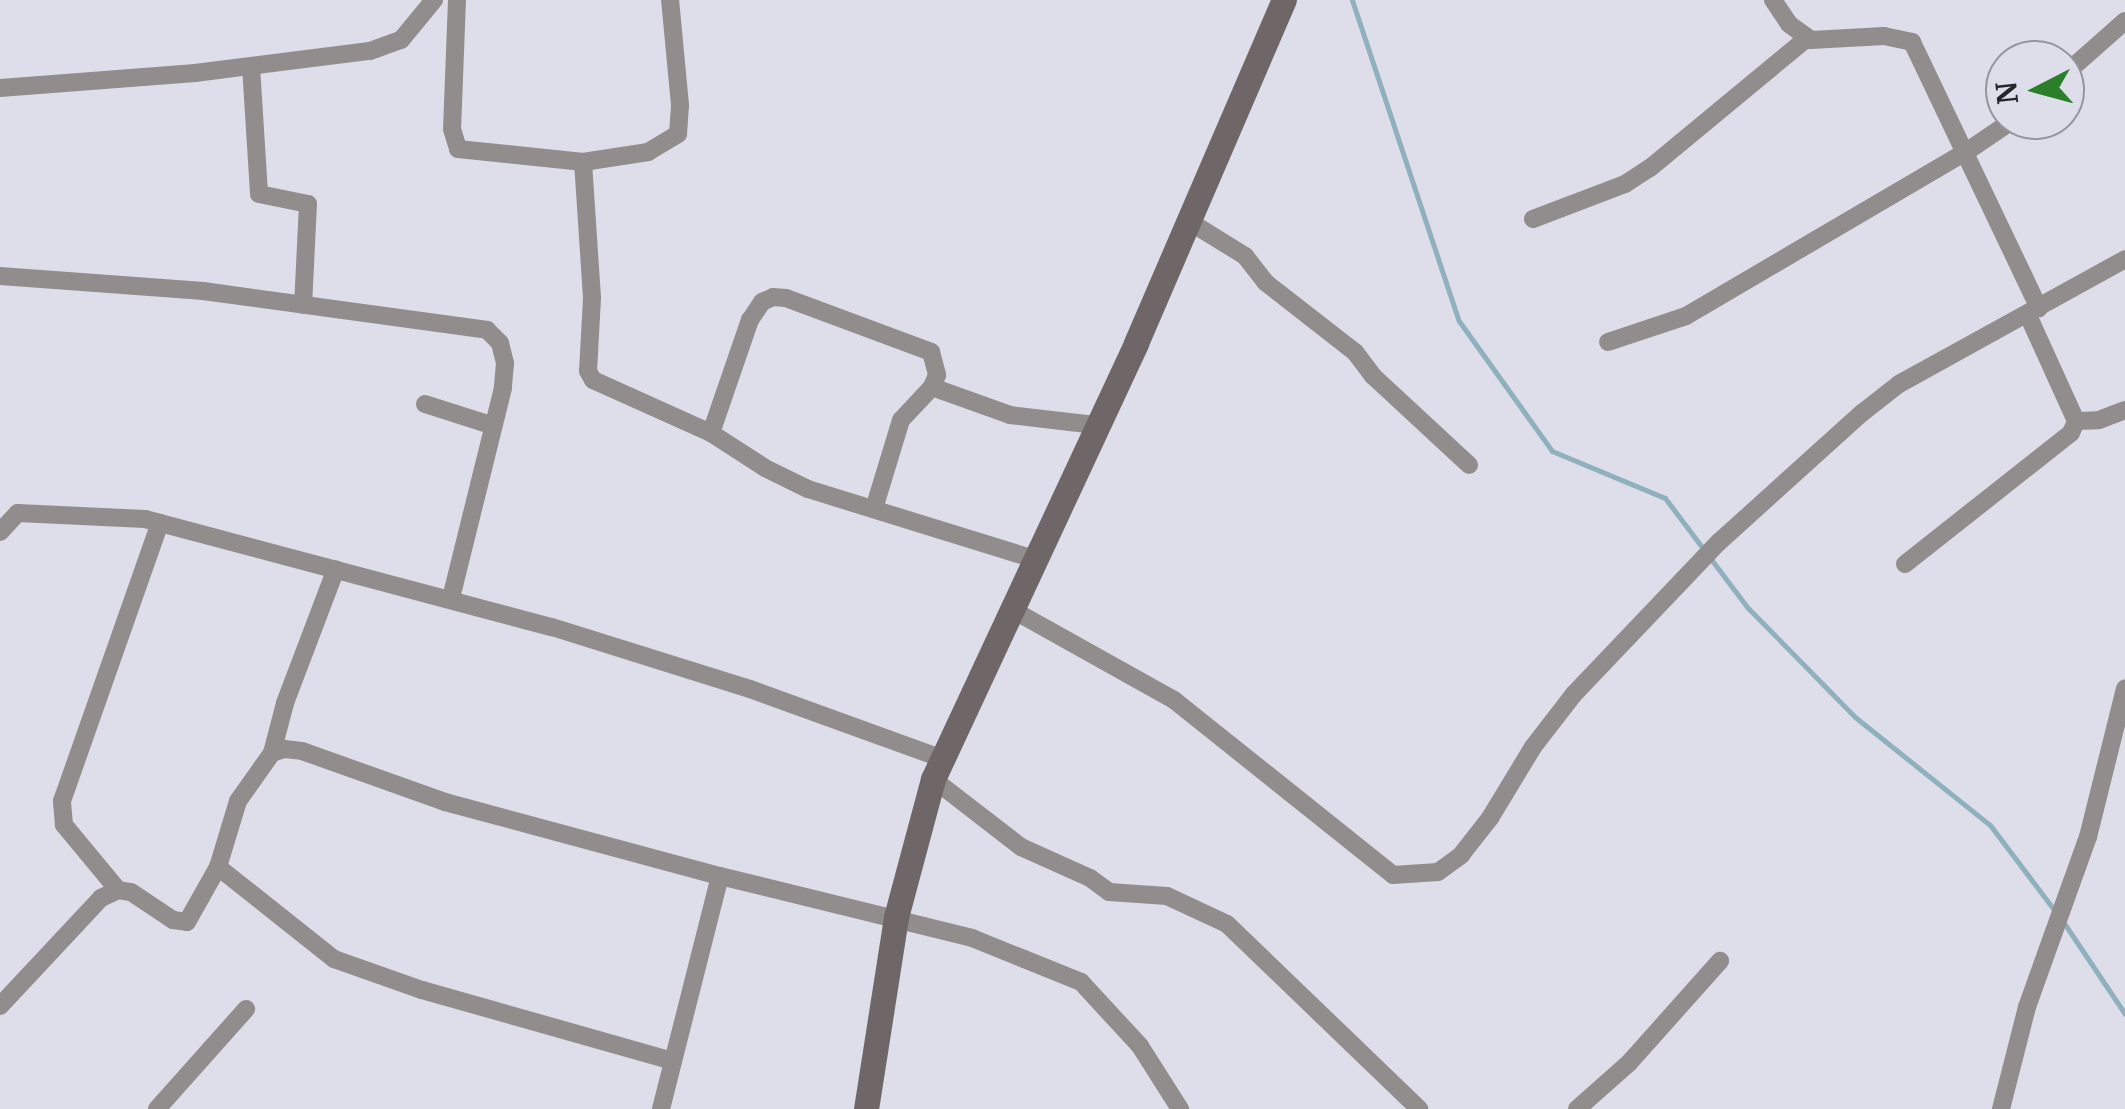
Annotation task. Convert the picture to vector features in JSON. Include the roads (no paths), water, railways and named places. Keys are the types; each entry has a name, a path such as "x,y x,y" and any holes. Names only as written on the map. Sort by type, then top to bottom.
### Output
{"main road":[{"path":"866,1109 896,917 937,768 1190,222 1284,0"}],"street":[{"path":"0,88 333,58 400,40 434,0"},
{"path":"457,0 452,129 458,149 584,162 648,152 678,134 680,105 670,0"},
{"path":"1773,0 1789,24 1807,38"},
{"path":"2085,56 2125,21"},
{"path":"1533,219 1625,184 1650,168 1807,38 1894,36 1912,42 1966,152 2076,421"},
{"path":"251,66 259,194 308,204 302,306"},
{"path":"1608,342 1686,316 1985,139"},
{"path":"584,162 592,298 588,371 593,380 711,433 808,490 1034,558"},
{"path":"1190,222 1245,256 1265,282 1355,352 1373,376 1469,465"},
{"path":"1011,609 1174,700 1380,866 1394,874 1422,876 1438,872 1461,855 1490,818 1532,747 1574,694 1719,542 1900,384 2125,259"},
{"path":"0,276 203,291 487,330 500,343 505,363 494,426 451,598"},
{"path":"711,433 750,320 762,302 772,298 786,298 931,352 937,364 932,387 902,420 874,509"},
{"path":"932,387 1010,415 1095,425"},
{"path":"425,404 494,426"},
{"path":"2076,421 2099,420 2125,410"},
{"path":"1905,564 2060,444 2076,421"},
{"path":"2,524 18,513 160,523 451,598 750,689 937,768 1022,847 1090,878 1109,892 1167,896 1227,924 1420,1109"},
{"path":"118,890 64,825 62,800 160,523"},
{"path":"0,1006 101,898 118,890 131,892 172,920 187,922 218,868 238,802 272,753 285,703 336,569"},
{"path":"2002,1109 2027,1007 2088,837 2125,689"},
{"path":"272,753 302,751 445,802 972,938 1081,982 1140,1046 1180,1109"},
{"path":"218,868 334,959 422,990 673,1061"},
{"path":"661,1109 720,876"},
{"path":"1577,1109 1629,1063 1720,961"},
{"path":"157,1109 246,1009"}],"waterway":[{"path":"1352,0 1459,321 1552,451 1665,498 1748,608 1855,717 1990,825 2055,911"},
{"path":"2062,920 2125,1014"}]}
